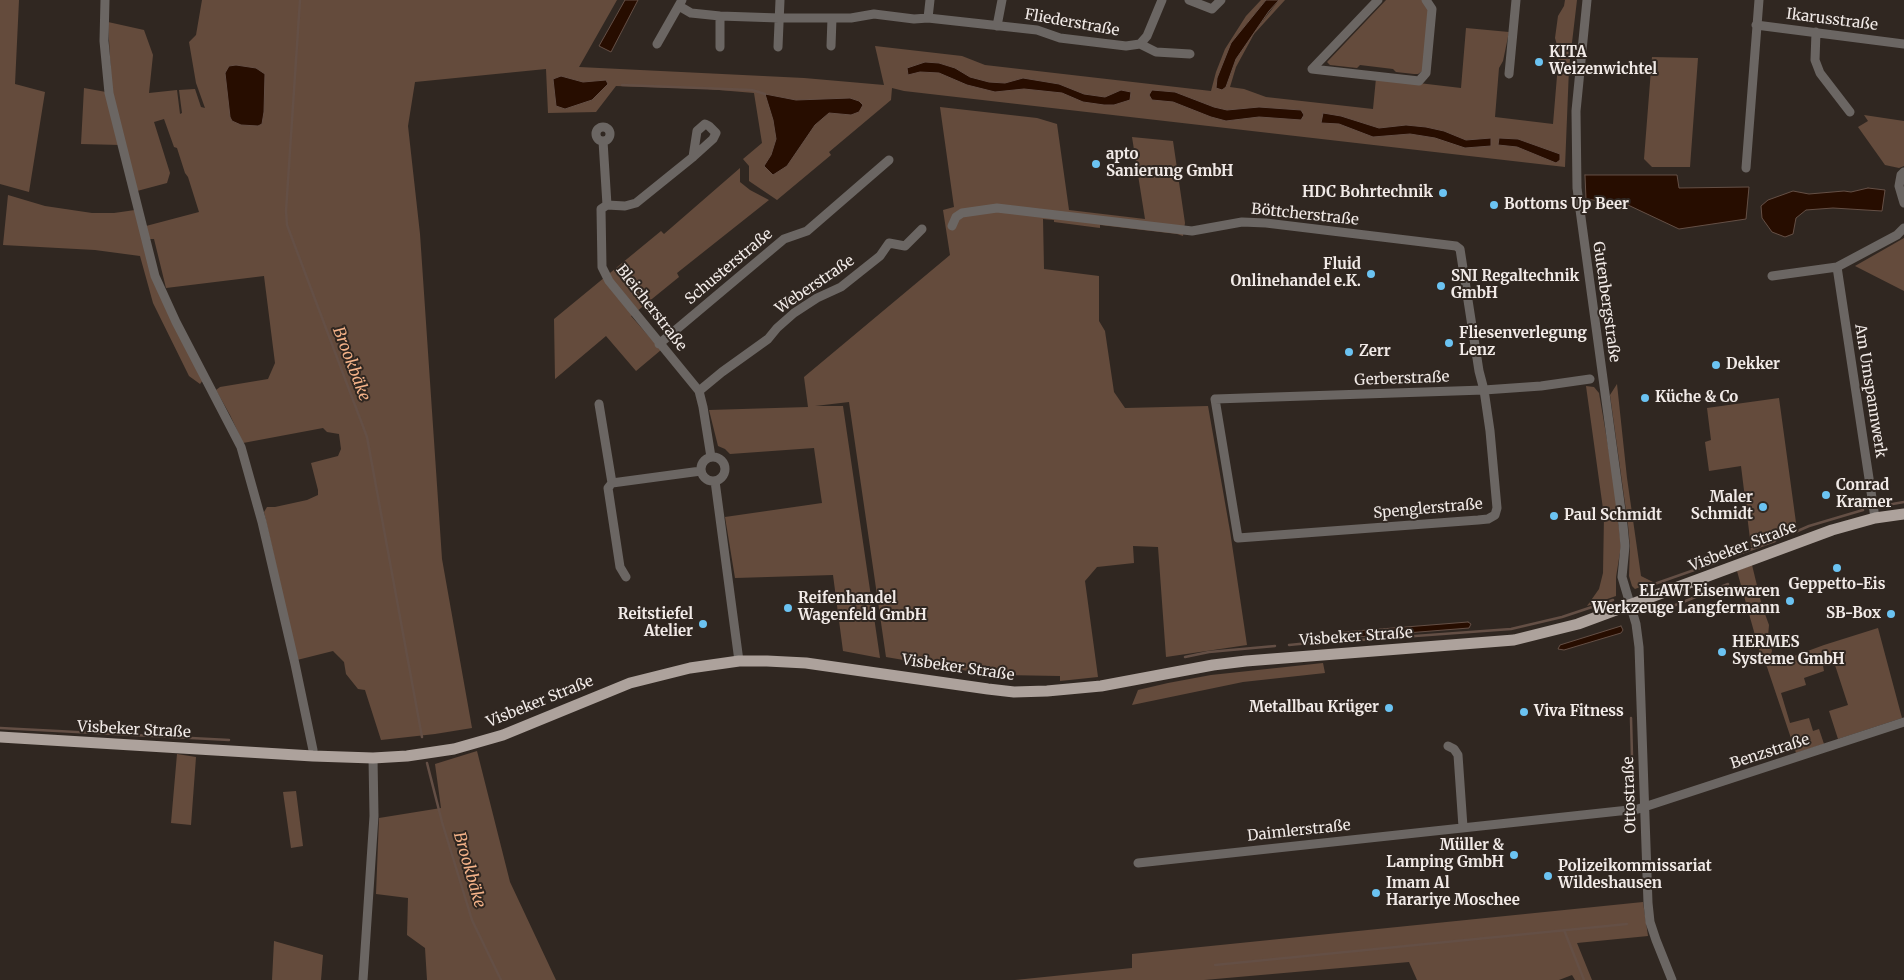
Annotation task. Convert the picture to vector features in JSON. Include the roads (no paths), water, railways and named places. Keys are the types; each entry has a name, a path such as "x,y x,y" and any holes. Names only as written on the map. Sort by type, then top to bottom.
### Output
{"main road":[{"name":"Visbeker Straße","path":"0,738 373,758 434,753 473,744 503,735 630,683 690,668 739,661 813,664 1014,692 1100,686 1194,668 1238,662 1514,640 1578,624 1832,530 1876,518 1904,514"}],"street":[{"path":"105,0 104,40 109,92 155,276 176,322 241,447 262,522 295,664 313,756"},
{"path":"778,47 780,0"},
{"path":"928,18 930,0"},
{"path":"997,26 1002,0"},
{"path":"1162,0 1147,36 1140,44 1156,52 1190,54"},
{"path":"1189,0 1212,9 1221,0"},
{"path":"1378,0 1312,69 1419,81 1426,73 1432,9 1426,0"},
{"path":"1508,74 1516,0"},
{"name":"Gutenbergstraße","path":"1587,0 1576,111 1576,188 1623,525 1625,546 1622,577 1624,590 1631,605"},
{"path":"1746,168 1758,0"},
{"path":"657,44 680,3"},
{"name":"Fliederstraße","path":"680,3 691,13 720,16 851,18 874,14 1036,30 1060,38 1126,46 1140,44"},
{"path":"720,16 720,47"},
{"path":"831,46 832,18"},
{"name":"Ikarusstraße","path":"1756,25 1904,44"},
{"path":"1816,32 1815,60 1820,73 1850,112"},
{"name":"Bleicherstraße","path":"603,141 607,205 601,209 602,267 609,281 699,391 711,457"},
{"path":"607,205 625,206 636,203 693,157"},
{"name":"Schusterstraße","path":"659,344 784,239 807,231 889,160"},
{"path":"1904,172 1901,175 1898,186 1904,203"},
{"name":"Böttcherstraße","path":"952,226 956,218 962,213 997,208 1192,231 1242,222 1266,223 1456,246 1460,249 1478,371 1484,390"},
{"path":"1772,276 1837,267 1897,235 1904,228"},
{"name":"Weberstraße","path":"699,391 768,339 794,313 817,298 841,287 880,256 889,243 905,246 922,229"},
{"name":"Am Umspannwerk","path":"1837,267 1876,518"},
{"name":"Gerberstraße","path":"1238,538 1215,399 1484,390 1590,380"},
{"name":"Spenglerstraße","path":"1238,538 1472,521 1488,519 1495,515 1497,508 1495,480 1484,390"},
{"path":"599,404 612,483"},
{"path":"711,457 722,460 725,467 722,478 715,481 704,478 701,471 704,460 711,457"},
{"path":"626,577 620,566 608,488 612,483 701,471"},
{"path":"715,481 739,661"},
{"name":"Ottostraße","path":"1631,605 1640,647 1648,904 1650,922 1672,980"},
{"name":"Benzstraße","path":"1644,808 1904,722"},
{"path":"1448,746 1454,749 1458,755 1463,827"},
{"path":"363,980 374,816 373,758"},
{"name":"Daimlerstraße","path":"1138,863 1644,808"}],"waterway":[{"name":"Brookbäke","path":"300,0 286,211 287,225 367,437 422,737"},
{"path":"622,85 752,90 765,94"},
{"path":"1881,506 1904,502"},
{"path":"1793,533 1809,526 1863,510"},
{"path":"1727,558 1775,541"},
{"path":"1643,588 1717,562"},
{"path":"1663,610 1728,584"},
{"path":"1333,642 1511,629 1562,617 1613,600"},
{"path":"1289,645 1319,642"},
{"path":"1185,657 1209,652 1275,646"},
{"path":"1631,718 1633,796"},
{"path":"0,728 229,740"},
{"name":"Brookbäke","path":"427,763 442,822 472,920 501,980"},
{"path":"1215,965 1627,924"},
{"path":"1564,930 1584,980"}],"place":[{"name":"KITA Weizenwichtel","path":"1539,62"},
{"name":"apto Sanierung GmbH","path":"1096,164"},
{"name":"HDC Bohrtechnik","path":"1443,193"},
{"name":"Bottoms Up Beer","path":"1494,205"},
{"name":"Fluid Onlinehandel e.K.","path":"1371,274"},
{"name":"SNI Regaltechnik GmbH","path":"1441,286"},
{"name":"Fliesenverlegung Lenz","path":"1449,343"},
{"name":"Zerr","path":"1349,352"},
{"name":"Dekker","path":"1716,365"},
{"name":"Küche & Co","path":"1645,398"},
{"name":"Conrad Kramer","path":"1826,495"},
{"name":"Maler Schmidt","path":"1763,507"},
{"name":"Paul Schmidt","path":"1554,516"},
{"name":"Geppetto-Eis","path":"1837,568"},
{"name":"ELAWI Eisenwaren Werkzeuge Langfermann","path":"1790,601"},
{"name":"Reifenhandel Wagenfeld GmbH","path":"788,608"},
{"name":"SB-Box","path":"1891,614"},
{"name":"Reitstiefel Atelier","path":"703,624"},
{"name":"HERMES Systeme GmbH","path":"1722,652"},
{"name":"Metallbau Krüger","path":"1389,708"},
{"name":"Viva Fitness","path":"1524,712"},
{"name":"Müller & Lamping GmbH","path":"1514,855"},
{"name":"Polizeikommissariat Wildeshausen","path":"1548,876"},
{"name":"Imam Al Harariye Moschee","path":"1376,893"}]}
